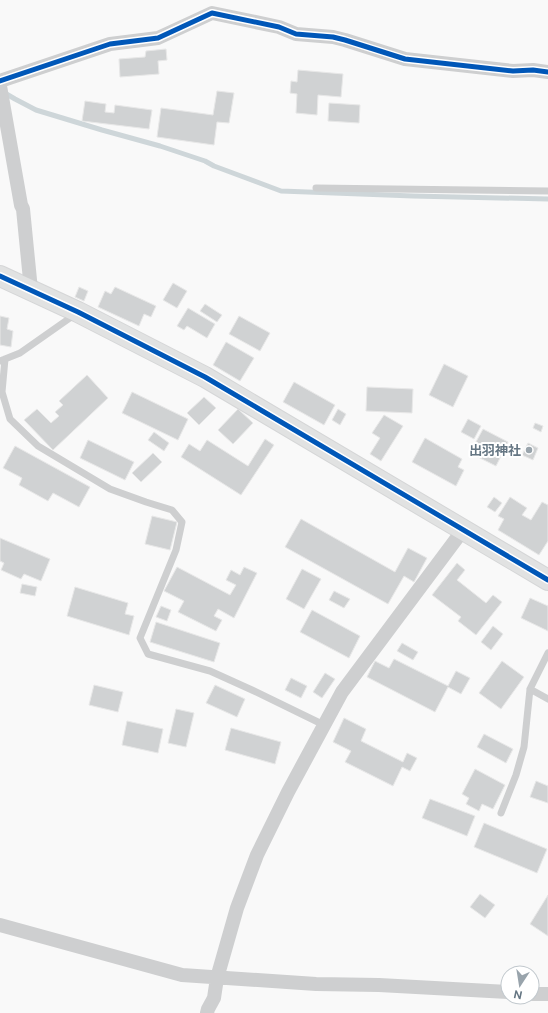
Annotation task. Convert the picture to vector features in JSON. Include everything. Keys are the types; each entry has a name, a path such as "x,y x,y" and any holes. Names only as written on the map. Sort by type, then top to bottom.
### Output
{"street":[{"path":"0,81 110,44 158,38 212,13 279,27 296,34 333,37 405,59 513,71 533,70 548,72"},
{"path":"0,86 21,205 23,209 31,290"},
{"path":"0,276 78,312 205,377 548,580"},
{"path":"208,1011 214,998 217,978 237,908 257,855 288,792 342,692 463,530"},
{"path":"0,924 182,976 316,984 379,985 500,992"}],"lane":[{"path":"316,188 548,191"},
{"path":"78,312 20,353 3,360 2,392 10,419 38,446 110,489 172,510 182,522 176,550 140,638 148,654 210,671 324,725"},
{"path":"501,813 516,775 524,747 530,689 548,653"},
{"path":"530,689 548,699"}],"building":[{"path":"166,49 167,60 158,61 159,74 120,77 119,59 145,57 146,51"},
{"path":"298,70 343,74 341,97 318,95 317,115 296,113 297,94 290,93 291,81 297,82"},
{"path":"217,91 234,93 229,123 217,122 214,145 157,137 161,108 213,115"},
{"path":"85,101 106,104 105,112 114,113 115,105 152,110 149,129 82,121"},
{"path":"329,103 360,105 359,123 328,121"},
{"path":"173,283 187,291 177,308 163,300"},
{"path":"79,287 88,291 84,301 75,297"},
{"path":"115,287 156,306 151,317 144,314 139,326 98,307 105,291 111,294"},
{"path":"205,304 222,315 217,322 200,311"},
{"path":"188,308 215,324 207,338 187,326 184,330 177,326"},
{"path":"0,316 9,318 7,329 13,331 11,347 0,345"},
{"path":"239,316 270,333 260,351 229,334"},
{"path":"226,342 254,358 240,381 213,365"},
{"path":"444,364 468,376 453,407 429,395"},
{"path":"87,375 108,398 53,450 24,420 37,409 51,423 59,416 55,412 63,405 59,401"},
{"path":"294,382 335,405 324,425 283,402"},
{"path":"367,387 413,389 412,413 366,411"},
{"path":"132,392 188,419 178,440 122,413"},
{"path":"204,397 216,408 199,425 187,413"},
{"path":"238,409 253,423 233,444 218,430"},
{"path":"338,409 346,414 340,425 332,420"},
{"path":"384,415 403,426 381,461 370,454 380,438 372,433"},
{"path":"468,419 481,426 474,439 461,432"},
{"path":"535,423 543,426 541,432 533,428"},
{"path":"483,429 508,442 496,466 470,453"},
{"path":"154,432 169,443 164,451 148,440"},
{"path":"425,438 462,459 458,467 464,470 456,486 412,462"},
{"path":"265,439 274,445 241,495 181,457 189,444 200,451 207,440 248,466"},
{"path":"88,440 134,462 125,480 80,458"},
{"path":"528,443 538,448 533,460 522,455"},
{"path":"15,446 90,487 79,507 53,493 48,501 19,485 22,478 3,468"},
{"path":"153,453 162,462 141,482 132,473"},
{"path":"494,497 502,503 495,512 487,507"},
{"path":"510,497 527,508 522,515 531,520 542,502 548,505 548,541 539,555 498,530 504,519 498,516"},
{"path":"152,516 177,522 170,550 145,544"},
{"path":"301,519 395,572 408,548 427,558 414,582 404,576 388,604 285,547"},
{"path":"0,538 50,559 41,581 24,574 21,579 1,570 4,563 0,561"},
{"path":"457,563 465,570 457,580 486,603 493,595 502,602 476,635 458,621 461,617 432,595"},
{"path":"177,567 230,595 236,585 226,580 231,570 240,575 244,567 257,573 234,618 218,609 214,616 222,620 216,631 178,612 184,601 164,591"},
{"path":"302,569 321,579 304,609 286,599"},
{"path":"22,584 37,587 35,596 20,593"},
{"path":"75,587 128,603 125,614 134,616 129,635 67,616"},
{"path":"334,591 350,599 344,608 329,600"},
{"path":"530,598 548,606 548,631 521,618"},
{"path":"161,606 171,610 167,621 156,617"},
{"path":"312,610 360,636 349,658 300,632"},
{"path":"156,622 220,643 214,662 150,642"},
{"path":"493,626 503,634 491,650 481,642"},
{"path":"402,643 418,652 413,660 397,651"},
{"path":"394,659 448,686 456,671 470,678 461,694 448,687 435,712 367,677 375,661 389,668"},
{"path":"502,661 524,677 501,709 479,693"},
{"path":"325,673 335,679 322,698 313,692"},
{"path":"291,678 307,686 301,698 285,690"},
{"path":"94,685 123,692 118,712 89,705"},
{"path":"215,685 245,699 237,717 206,703"},
{"path":"176,709 194,713 186,747 168,743"},
{"path":"344,718 366,729 361,741 403,762 407,753 417,758 410,771 402,767 393,786 345,762 351,751 333,742"},
{"path":"127,721 163,729 158,753 122,745"},
{"path":"231,728 281,742 275,764 225,750"},
{"path":"484,734 513,749 506,763 477,747"},
{"path":"475,769 505,785 493,809 482,804 479,811 466,804 469,798 462,794"},
{"path":"536,781 548,786 548,803 530,797"},
{"path":"430,799 475,816 467,836 422,818"},
{"path":"484,823 547,849 537,873 474,847"},
{"path":"480,894 495,905 485,918 470,907"},
{"path":"548,895 548,936 530,924"}],"waterway":[{"path":"3,92 36,110 160,146 205,161 214,166 281,191 548,199"}],"cycle path":[{"path":"0,81 110,44 158,38 212,13 279,27 296,34 333,37 405,59 513,71 533,70 548,72"},
{"path":"0,276 78,312 205,377 548,580"}],"place":[{"name":"出羽神社","path":"529,450"}]}
